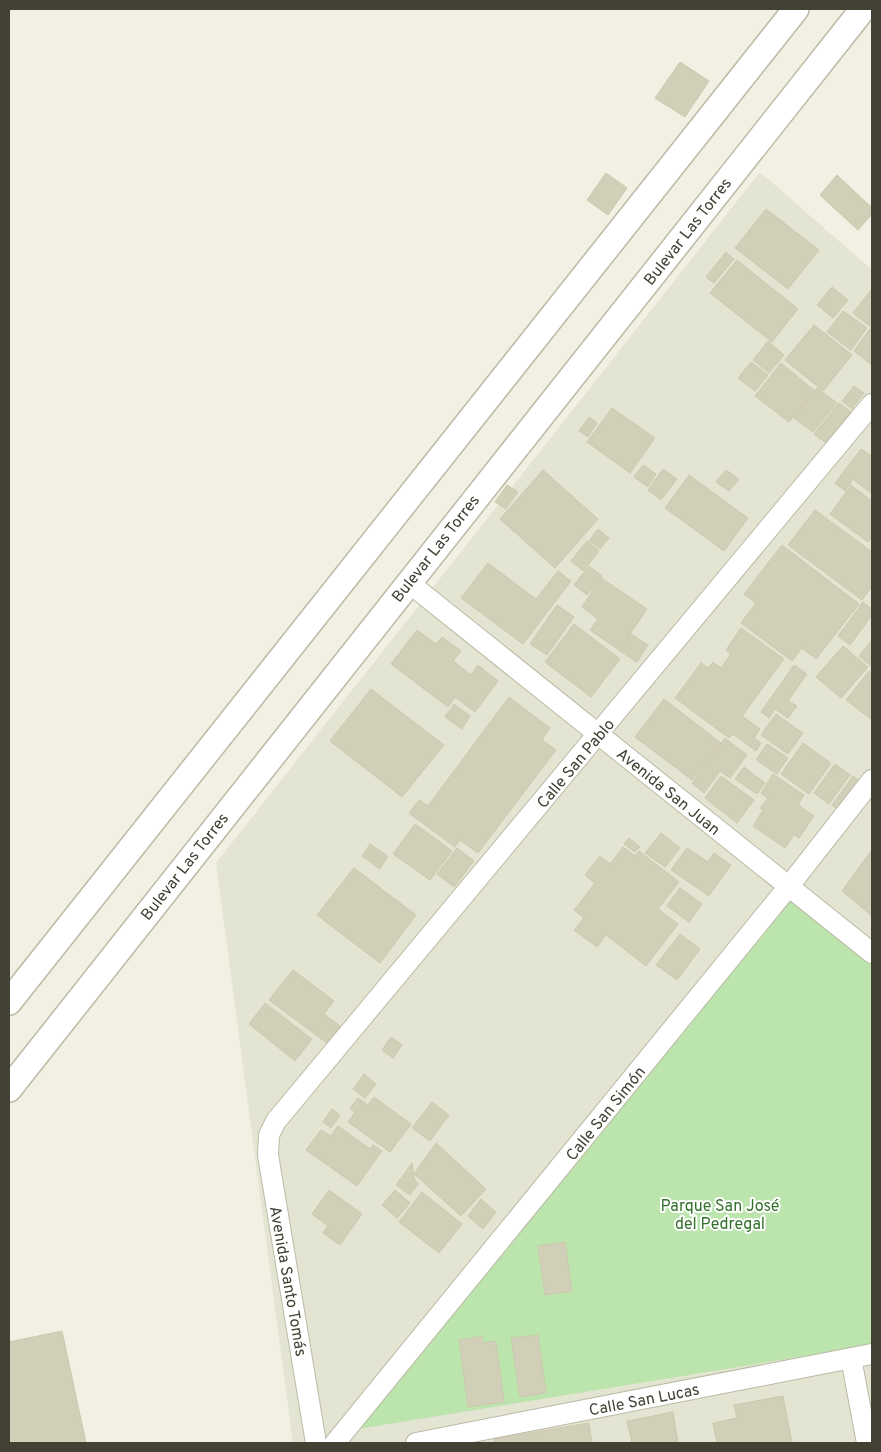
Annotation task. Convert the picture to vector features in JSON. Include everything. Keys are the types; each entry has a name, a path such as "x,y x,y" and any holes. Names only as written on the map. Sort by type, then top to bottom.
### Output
{"street":[{"path":"9,1002 796,9"},
{"name":"Bulevar Las Torres","path":"9,1089 863,9"},
{"name":"Calle San Pablo","path":"276,1121 872,404"},
{"name":"Avenida San Juan","path":"408,582 872,953"},
{"name":"Calle San Simón","path":"335,1443 789,886 872,780"},
{"name":"Avenida Santo Tomás","path":"276,1121 269,1135 268,1155 316,1443"},
{"name":"Calle San Lucas","path":"416,1443 872,1354"},
{"path":"851,1358 866,1443"}],"shaded area":[{"path":"760,172 872,270 872,1443 293,1443 216,863"}],"green space":[{"name":"Parque San José del Pedregal","path":"790,891 872,958 872,1345 346,1431"}],"building":[{"path":"680,62 709,81 685,117 655,98"},
{"path":"606,173 627,188 608,215 587,200"},
{"path":"837,175 872,208 872,214 858,230 820,195"},
{"path":"766,209 819,250 788,289 735,248"},
{"path":"726,252 734,259 714,283 706,277"},
{"path":"737,260 798,309 772,342 710,293"},
{"path":"832,287 848,300 833,318 817,305"},
{"path":"872,289 872,325 871,327 853,313"},
{"path":"843,311 867,328 851,350 827,332"},
{"path":"814,325 852,355 823,391 785,360"},
{"path":"870,329 872,330 872,365 854,351"},
{"path":"768,341 784,355 769,373 753,360"},
{"path":"751,362 768,375 755,391 738,378"},
{"path":"781,363 815,391 789,422 755,396"},
{"path":"854,386 864,393 852,409 842,401"},
{"path":"817,388 837,403 813,432 794,418"},
{"path":"839,403 851,412 826,443 814,434"},
{"path":"612,408 655,438 630,473 587,442"},
{"path":"589,417 597,423 588,437 579,431"},
{"path":"861,449 872,456 872,494 853,479 845,491 835,483"},
{"path":"643,465 656,474 648,487 634,477"},
{"path":"663,469 677,479 661,500 648,490"},
{"path":"543,470 598,519 555,568 500,519"},
{"path":"726,470 739,479 729,491 716,482"},
{"path":"689,475 748,518 724,551 665,508"},
{"path":"507,485 518,492 506,509 495,502"},
{"path":"851,485 872,501 872,537 868,542 830,514"},
{"path":"815,510 872,552 872,586 862,600 788,545"},
{"path":"598,529 609,538 600,549 589,541"},
{"path":"587,541 599,551 583,571 571,561"},
{"path":"782,545 859,604 816,659 802,648 792,661 741,623 756,603 744,594"},
{"path":"488,563 536,599 558,571 571,581 523,644 461,598"},
{"path":"589,566 602,576 587,595 574,585"},
{"path":"601,578 647,609 619,650 590,630 598,619 582,607"},
{"path":"863,602 872,609 872,615 850,645 838,636"},
{"path":"557,605 574,617 547,655 530,644"},
{"path":"574,624 620,659 591,697 545,662"},
{"path":"741,628 784,659 742,716 760,729 754,738 761,743 756,751 733,734 729,738 675,698 701,663 708,668 713,662 721,668 731,654 726,650"},
{"path":"417,630 436,644 442,637 461,651 453,661 471,675 478,665 498,681 475,712 455,697 448,707 391,664"},
{"path":"631,634 648,645 637,662 620,651"},
{"path":"872,640 872,667 859,656"},
{"path":"843,646 868,667 841,698 816,677"},
{"path":"794,665 807,674 788,701 797,706 788,718 775,709 769,718 761,712"},
{"path":"869,671 872,673 872,720 846,700"},
{"path":"371,689 444,745 402,797 330,741"},
{"path":"509,697 550,728 542,740 556,750 478,853 460,840 455,847 409,813 419,800 428,806"},
{"path":"664,699 721,743 692,780 635,737"},
{"path":"454,704 470,716 462,729 445,717"},
{"path":"776,714 803,733 788,754 761,735"},
{"path":"725,738 747,755 730,778 720,771 704,793 692,783"},
{"path":"803,743 831,763 809,794 781,774"},
{"path":"767,744 788,758 777,774 756,760"},
{"path":"835,764 850,775 829,804 814,793"},
{"path":"744,767 765,783 757,794 735,779"},
{"path":"773,774 804,795 798,805 814,816 799,838 794,835 785,848 753,826 763,810 760,808 768,798 761,793"},
{"path":"721,776 754,800 737,823 705,798"},
{"path":"853,776 862,782 841,812 832,805"},
{"path":"415,824 452,851 430,880 393,854"},
{"path":"661,833 680,848 665,867 645,853"},
{"path":"629,838 640,847 635,852 624,844"},
{"path":"370,844 388,856 380,869 362,856"},
{"path":"623,847 635,856 639,851 679,882 658,909 678,924 646,966 606,935 597,947 574,930 584,918 574,910 595,883 585,875 600,856 610,864"},
{"path":"457,848 474,861 454,887 437,874"},
{"path":"687,848 708,862 714,853 731,865 709,896 671,870"},
{"path":"872,852 872,916 842,891"},
{"path":"354,868 416,915 380,963 317,915"},
{"path":"680,888 702,904 689,922 667,906"},
{"path":"680,934 700,949 677,980 656,965"},
{"path":"293,970 334,1001 324,1014 344,1029 331,1046 269,1000"},
{"path":"265,1003 312,1039 295,1061 249,1024"},
{"path":"391,1037 402,1045 393,1058 382,1050"},
{"path":"364,1074 376,1084 365,1098 353,1089"},
{"path":"374,1097 411,1124 390,1152 348,1122 355,1112 350,1108 358,1098 368,1105"},
{"path":"432,1102 449,1115 430,1141 412,1128"},
{"path":"332,1109 340,1115 331,1128 323,1122"},
{"path":"338,1126 370,1149 373,1145 382,1151 357,1186 306,1150 321,1130 331,1136"},
{"path":"436,1143 486,1189 461,1216 414,1174"},
{"path":"412,1163 414,1178 418,1184 410,1195 396,1185"},
{"path":"329,1190 362,1214 340,1245 323,1233 328,1226 312,1214"},
{"path":"395,1190 410,1203 397,1218 382,1205"},
{"path":"422,1192 462,1224 439,1253 399,1222"},
{"path":"481,1199 496,1212 483,1229 468,1216"},
{"path":"565,1242 572,1291 545,1295 538,1246"},
{"path":"62,1331 86,1443 9,1443 9,1342"},
{"path":"538,1335 546,1393 520,1397 511,1338"},
{"path":"482,1336 483,1343 496,1341 504,1402 468,1407 459,1340"},
{"path":"783,1396 792,1443 717,1443 713,1423 737,1418 734,1405"},
{"path":"673,1412 678,1443 632,1443 627,1421"},
{"path":"589,1423 592,1443 495,1443 494,1439"}]}
